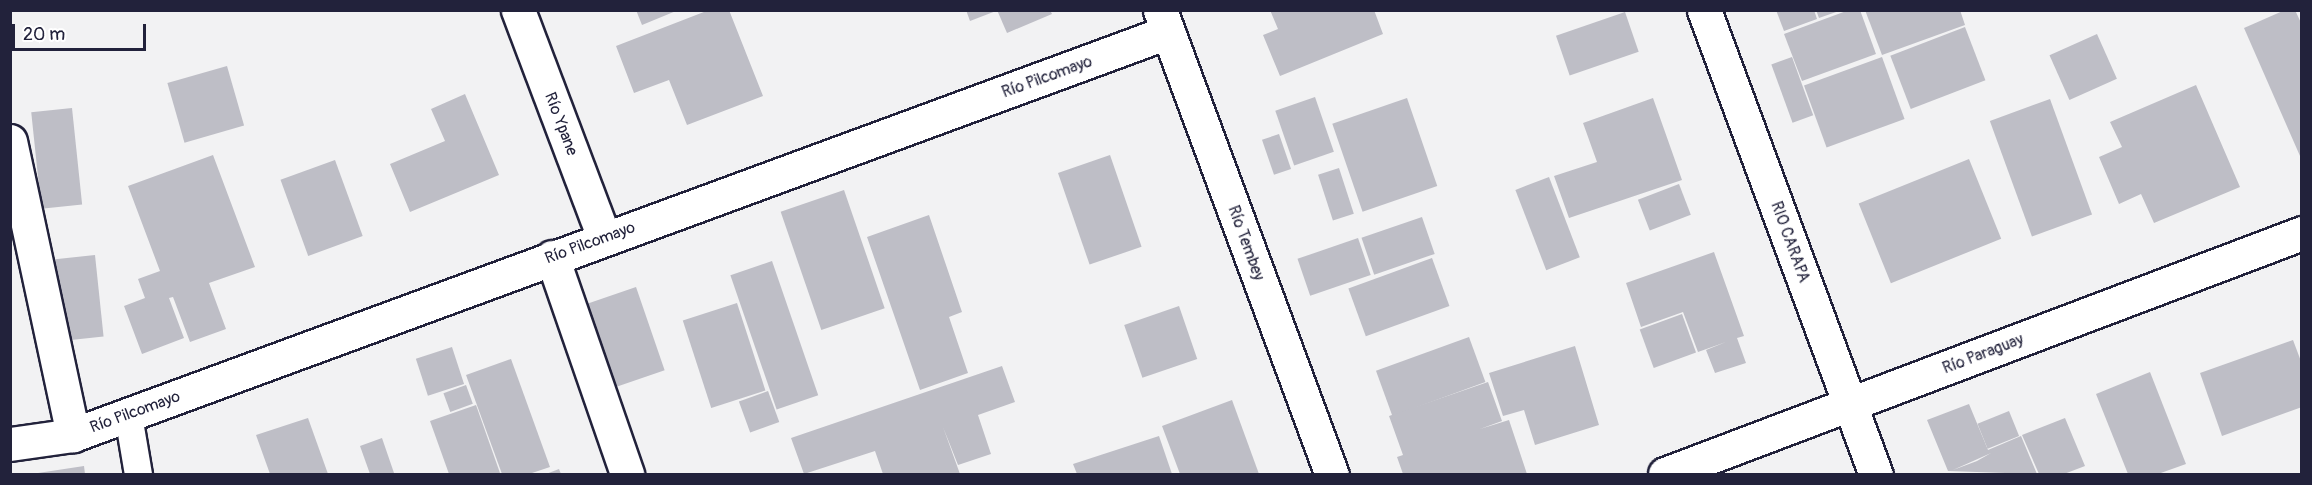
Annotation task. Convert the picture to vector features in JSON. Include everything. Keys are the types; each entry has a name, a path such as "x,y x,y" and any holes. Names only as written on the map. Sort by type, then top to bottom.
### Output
{"street":[{"name":"Río Ypane","path":"518,10 604,238"},
{"name":"RIO CARAPA","path":"1704,10 1876,474"},
{"name":"Río Pilcomayo","path":"10,444 73,435 128,415 604,238 1164,21"},
{"name":"Río Tembey","path":"1164,21 1332,474"},
{"path":"10,141 73,435"},
{"name":"Río Paraguay","path":"1665,474 2301,232"},
{"path":"552,257 627,474"}],"lane":[{"path":"128,415 138,474"}],"building":[{"path":"636,10 676,10 676,11 642,25"},
{"path":"709,10 729,10 763,96 687,125 669,80 634,93 616,46"},
{"path":"966,10 996,10 996,11 970,21"},
{"path":"997,10 1050,10 1052,14 1007,33"},
{"path":"1270,10 1374,10 1383,34 1280,76 1263,35 1278,29"},
{"path":"1776,10 1814,10 1817,19 1784,31"},
{"path":"1816,10 1839,10 1839,11 1819,18"},
{"path":"1849,10 1860,10 1876,54 1802,81 1784,34"},
{"path":"1865,10 1960,10 1965,25 1882,55"},
{"path":"2285,10 2295,10 2302,25 2300,156 2244,28"},
{"path":"1625,12 1639,52 1570,75 1556,36"},
{"path":"1965,27 1985,80 1911,109 1890,56"},
{"path":"2097,34 2117,79 2069,100 2049,55"},
{"path":"1792,57 1813,115 1793,123 1771,65"},
{"path":"1882,57 1905,119 1827,147 1804,85"},
{"path":"227,66 244,126 184,143 167,83"},
{"path":"2196,85 2240,187 2154,223 2141,194 2119,204 2099,157 2122,147 2110,122"},
{"path":"465,94 499,175 410,212 390,164 445,141 431,109"},
{"path":"1315,97 1334,152 1294,166 1275,111"},
{"path":"1407,98 1437,186 1363,212 1332,124"},
{"path":"1653,98 1682,180 1569,218 1554,176 1597,162 1583,123"},
{"path":"2050,99 2092,215 2032,236 1990,121"},
{"path":"72,108 82,204 41,209 31,112"},
{"path":"1279,134 1291,169 1274,175 1262,140"},
{"path":"213,155 255,267 209,283 226,329 190,342 173,297 169,298 184,338 142,354 124,306 145,298 138,279 160,271 128,186"},
{"path":"1110,155 1142,247 1090,265 1058,173"},
{"path":"1969,159 2001,239 1891,283 1859,204"},
{"path":"335,160 363,236 308,256 280,180"},
{"path":"1339,168 1354,214 1333,220 1318,175"},
{"path":"1549,177 1580,257 1546,270 1515,190"},
{"path":"1679,184 1691,215 1650,231 1638,200"},
{"path":"844,190 885,308 821,330 781,212"},
{"path":"929,215 962,312 949,317 968,373 920,390 867,237"},
{"path":"1422,217 1435,254 1374,275 1361,238"},
{"path":"1358,238 1371,275 1310,296 1297,259"},
{"path":"1714,252 1744,336 1737,338 1746,363 1715,373 1706,350 1726,342 1698,352 1683,312 1641,327 1626,283"},
{"path":"95,255 104,337 64,341 55,259"},
{"path":"1432,258 1449,306 1366,336 1348,288"},
{"path":"772,261 818,395 777,410 730,275"},
{"path":"636,287 665,370 611,389 582,306"},
{"path":"737,303 765,390 711,408 683,321"},
{"path":"1179,306 1197,359 1142,378 1124,325"},
{"path":"1682,314 1696,353 1654,368 1640,329"},
{"path":"1469,337 1485,382 1392,416 1376,371"},
{"path":"2293,340 2302,364 2302,407 2222,436 2200,373"},
{"path":"1575,346 1599,425 1535,445 1524,410 1503,416 1489,373"},
{"path":"452,347 464,384 428,396 416,359"},
{"path":"511,359 550,467 529,474 502,474 466,375"},
{"path":"1002,366 1015,402 978,415 991,454 958,465 943,427 960,474 883,474 875,451 804,474 791,438"},
{"path":"2150,372 2186,464 2158,474 2128,474 2096,394"},
{"path":"1488,382 1502,421 1480,429 1509,420 1527,474 1403,474 1397,457 1403,455 1389,416"},
{"path":"466,385 473,404 450,412 443,393"},
{"path":"768,391 779,422 750,433 739,402"},
{"path":"1232,400 1259,474 1180,474 1162,426"},
{"path":"1969,404 1988,450 2021,436 2037,474 1948,471 1927,420","holes":["1991,453 1977,461 1953,470"]},
{"path":"476,405 500,473 449,474 430,421"},
{"path":"2009,411 2019,436 1988,449 1977,424"},
{"path":"308,418 328,474 270,474 256,435"},
{"path":"2065,418 2085,466 2064,474 2039,474 2022,435"},
{"path":"1159,436 1172,474 1077,474 1073,464"},
{"path":"382,438 394,473 370,474 360,446"},
{"path":"84,466 85,474 38,474 38,473"},
{"path":"559,469 561,474 546,474"}]}
